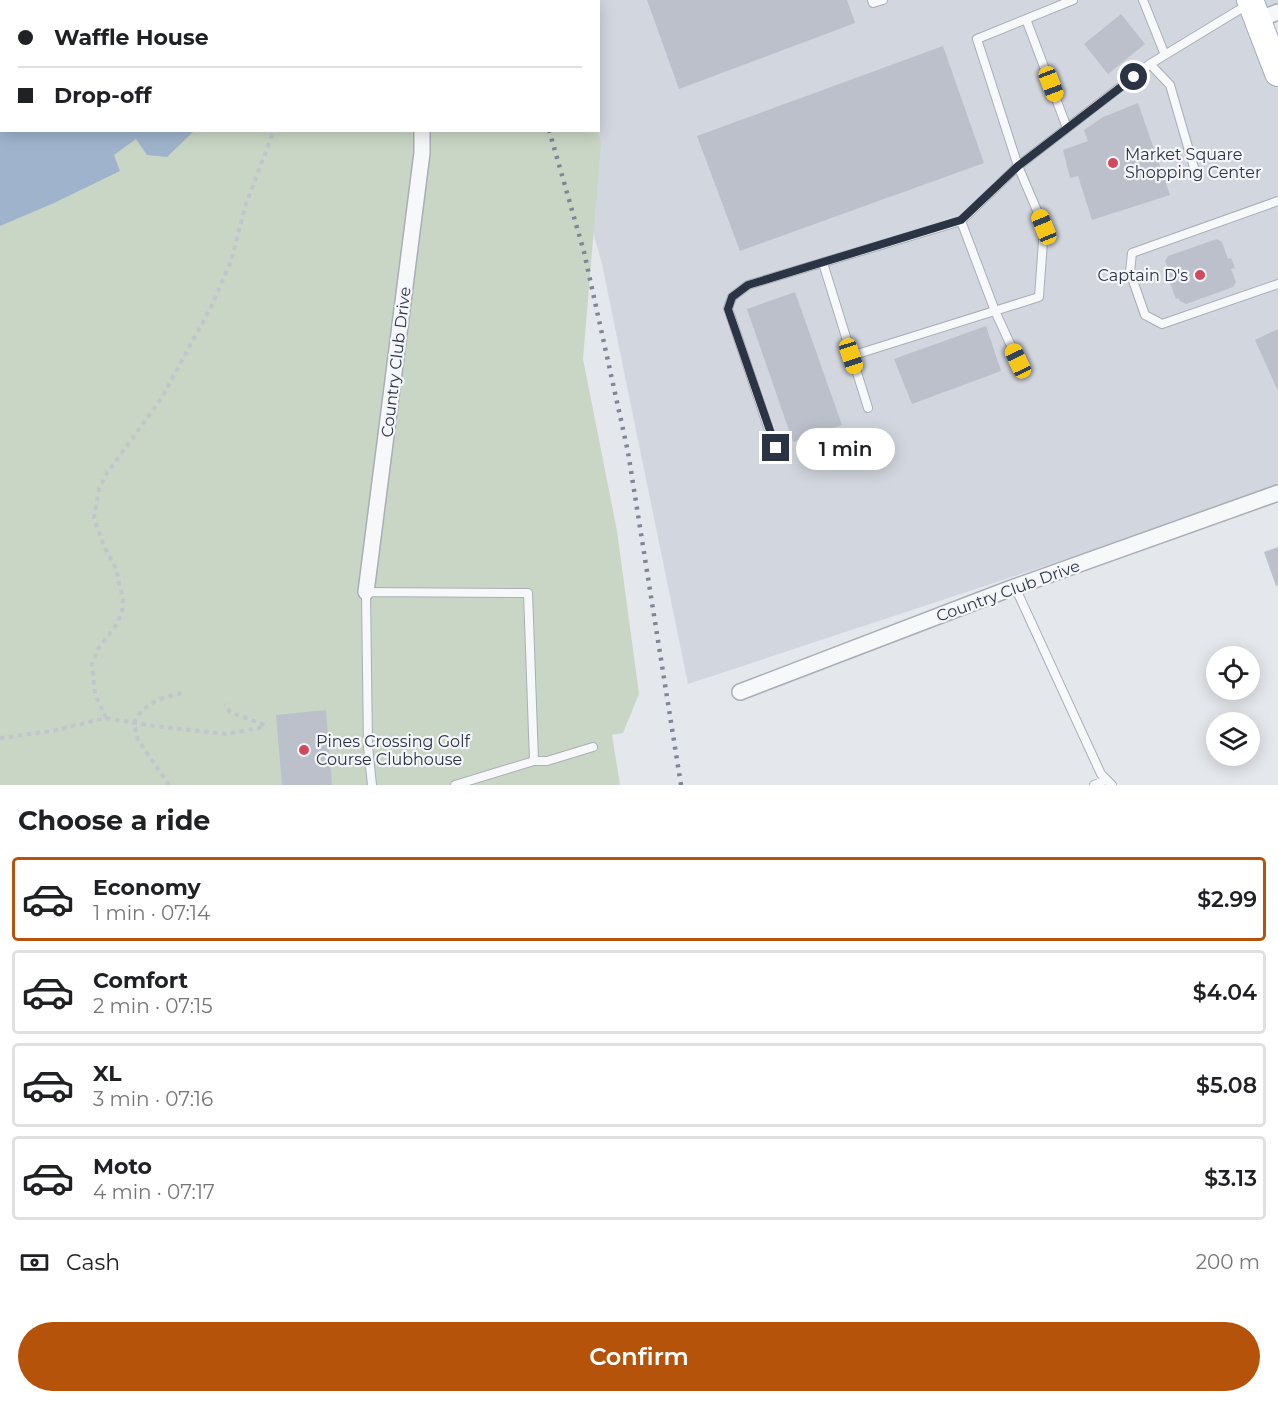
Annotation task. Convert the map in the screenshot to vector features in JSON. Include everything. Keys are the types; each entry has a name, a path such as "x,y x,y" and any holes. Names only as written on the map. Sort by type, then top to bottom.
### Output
{"main road":[{"path":"1259,9 1278,73"}],"street":[{"name":"Country Club Drive","path":"366,592 422,153 422,132"},
{"name":"Country Club Drive","path":"740,692 1015,587 1278,493"}],"lane":[{"path":"872,0 873,3 883,0"},
{"path":"851,356 1039,297 1044,227 1018,166 976,39 1073,0"},
{"path":"1143,0 1165,55"},
{"path":"776,448 728,309 732,297 748,285 961,220 1018,166 1150,64 1259,9"},
{"path":"1026,19 1067,128"},
{"path":"1150,64 1170,85 1195,171"},
{"path":"1278,201 1132,253 1130,272 1145,315 1162,324 1278,284"},
{"path":"961,220 995,311 1018,361"},
{"path":"823,263 868,408"},
{"path":"1015,587 1101,774 1109,782"},
{"path":"372,785 368,747 366,592 528,593 534,761"},
{"path":"455,785 534,761 547,761 593,747"},
{"path":"1094,785 1109,782"}],"path":[{"path":"106,718 95,694 93,664 98,649 117,624 122,612 123,599 116,569 104,546 94,518 99,489 107,473 161,399 212,308 231,261 246,204 273,132"},
{"path":"169,785 138,740 134,723 143,709 163,697 183,693"},
{"path":"0,738 52,731 106,718 226,734 264,725 230,712 225,704"}],"shaded area":[{"path":"600,0 1278,0 1278,12 1257,20 1278,73 1278,489 688,684 602,264 565,132 600,132"}],"green space":[{"path":"0,132 598,132 601,144 583,359 617,531 639,694 623,733 612,735 620,785 0,785"}],"water":[{"path":"0,132 193,132 167,157 147,155 136,139 114,155 120,171 0,226"}],"building":[{"path":"647,0 847,0 855,23 679,89"},
{"path":"1121,14 1145,44 1108,74 1084,44"},
{"path":"943,46 984,163 740,251 697,136"},
{"name":"Market Square Shopping Center","path":"1138,103 1170,195 1092,220 1078,176 1070,178 1063,150 1088,141 1084,130 1103,117"},
{"name":"Captain D's","path":"1217,239 1222,242 1228,259 1231,258 1235,268 1231,269 1236,282 1233,287 1186,304 1176,299 1164,268 1168,267 1165,261 1168,256"},
{"path":"795,292 842,425 793,442 747,309"},
{"path":"986,326 1001,371 912,404 894,359"},
{"path":"1278,329 1278,391 1255,340"},
{"path":"1278,547 1278,585 1276,586 1264,552"},
{"name":"Pines Crossing Golf Course Clubhouse","path":"326,710 332,785 282,785 276,715"}],"railway":[{"path":"550,132 584,252 628,452 681,785"}],"place":[{"name":"Market Square Shopping Center","path":"1113,163"},
{"name":"Captain D's","path":"1200,275"},
{"name":"Pines Crossing Golf Course Clubhouse","path":"304,750"}],"route":[{"path":"776,448 728,309 732,297 748,285 961,220 1018,166 1134,77"}]}
